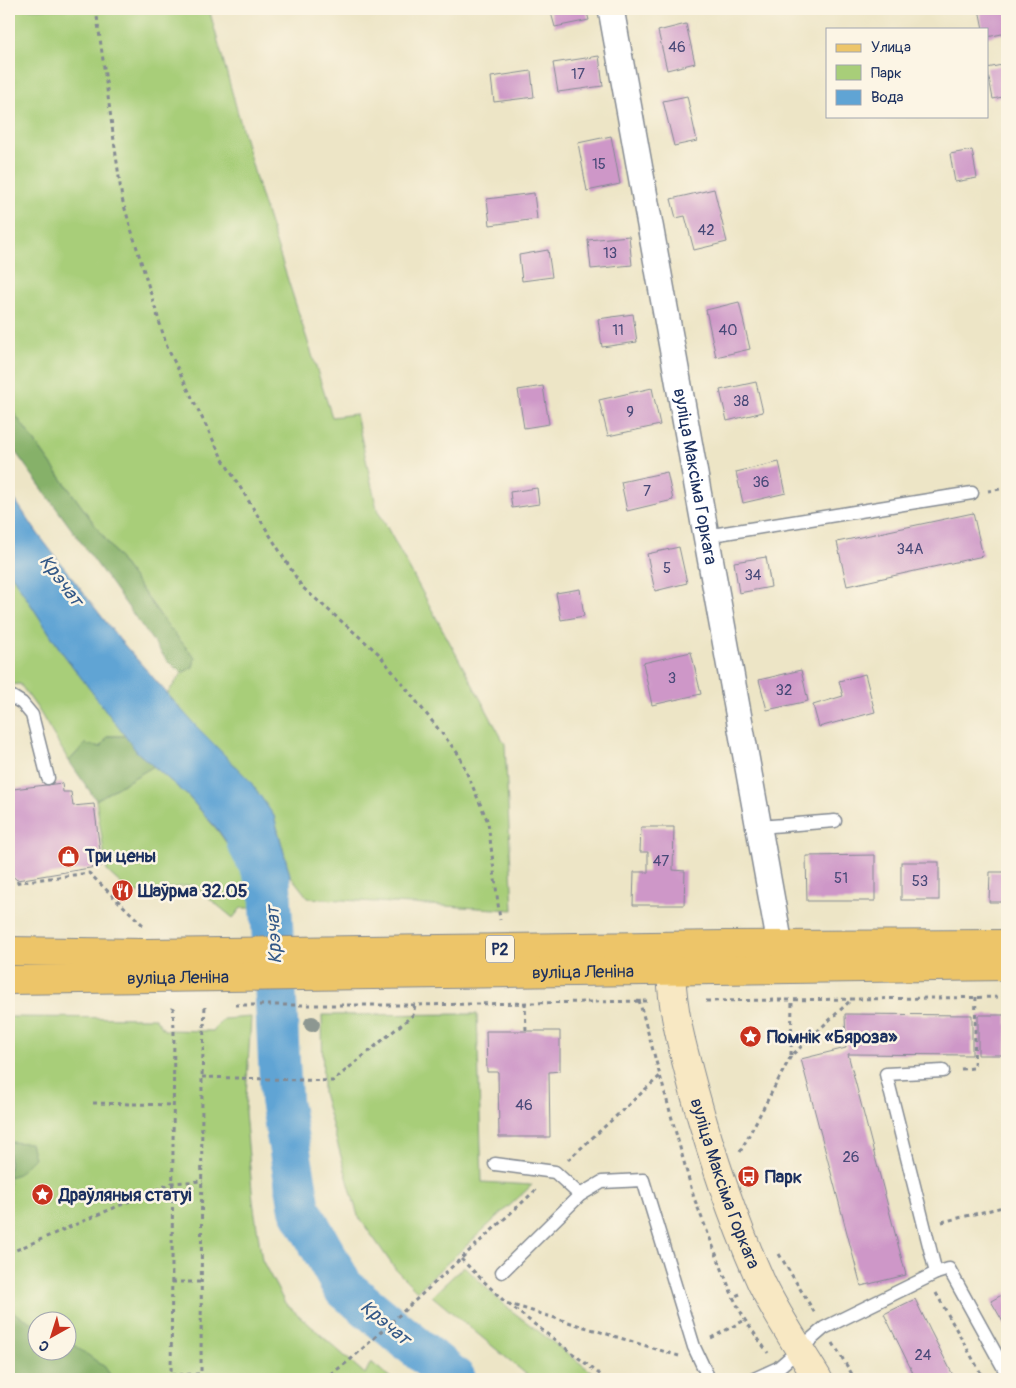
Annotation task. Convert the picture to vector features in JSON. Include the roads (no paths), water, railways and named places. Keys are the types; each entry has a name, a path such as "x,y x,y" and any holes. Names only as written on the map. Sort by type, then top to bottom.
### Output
{"main road":[{"name":"вуліца Леніна","path":"780,958 1007,944"},
{"name":"вуліца Леніна","path":"9,951 145,953 229,965"},
{"name":"вуліца Леніна","path":"9,980 229,965 780,958 1007,966"}],"street":[{"name":"вуліца Максіма Горкага","path":"611,9 759,827 780,958"},
{"name":"вуліца Максіма Горкага","path":"671,959 672,1000 676,1024 723,1186 763,1285 818,1379"}],"lane":[{"path":"706,536 972,493"},
{"path":"9,695 22,703 32,715 48,778"},
{"path":"759,827 835,821"},
{"path":"932,1275 924,1226 886,1074 944,1071"},
{"path":"495,1164 555,1172 580,1195"},
{"path":"502,1272 580,1195 602,1182 643,1180 694,1347 709,1379"},
{"path":"754,1379 778,1368 824,1328 932,1275 949,1269 1007,1374"}],"water":[{"path":"9,491 38,534 119,639 195,725 250,781 274,816 290,875 289,887 278,896 262,894 218,830 188,796 137,752 61,651 9,571"}],"waterway":[{"name":"Крэчат","path":"247,841 270,885 281,1100 300,1209 343,1287 455,1379"}],"place":[{"name":"Три цены","path":"69,856"},
{"name":"Шаўрма 32.05","path":"122,891"},
{"name":"Помнік «Бяроза»","path":"751,1037"},
{"name":"Парк","path":"749,1177"},
{"name":"Драўляныя статуі","path":"43,1195"}]}
